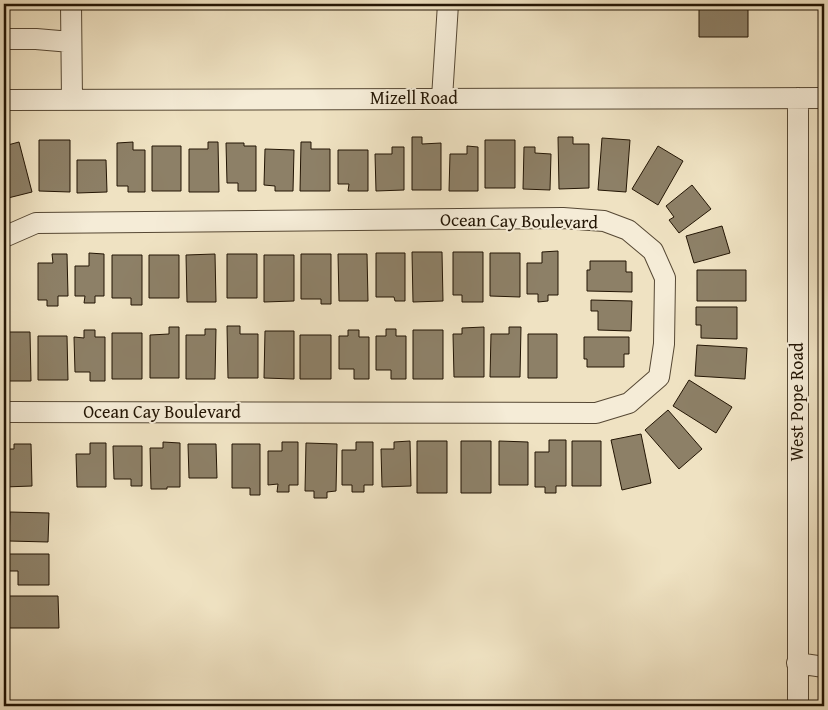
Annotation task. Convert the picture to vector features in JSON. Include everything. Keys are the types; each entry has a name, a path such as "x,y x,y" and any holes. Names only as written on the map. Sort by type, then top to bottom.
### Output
{"street":[{"path":"71,4 72,100"},
{"path":"442,98 448,4"},
{"path":"4,40 36,39 71,42"},
{"name":"West Pope Road","path":"798,98 798,706"},
{"name":"Mizell Road","path":"4,100 824,98"},
{"name":"Ocean Cay Boulevard","path":"4,237 36,224 563,218 604,221 628,230 653,251 665,278 664,344 659,377 629,403 596,413 4,412"},
{"path":"797,663 824,667"}],"building":[{"path":"699,4 748,4 748,37 699,37"},
{"path":"412,137 422,137 422,144 441,143 441,190 412,190"},
{"path":"558,137 573,137 573,144 589,144 589,188 559,189"},
{"path":"602,138 630,140 626,192 598,190"},
{"path":"39,140 70,140 70,192 39,191"},
{"path":"485,140 515,140 515,188 485,188"},
{"path":"19,142 32,192 4,199 4,146"},
{"path":"133,142 133,150 145,150 145,192 128,192 128,186 117,186 117,143"},
{"path":"208,142 218,142 219,192 189,192 189,149 208,149"},
{"path":"301,142 311,142 311,149 330,149 330,191 300,191"},
{"path":"226,143 244,143 244,146 256,146 256,191 238,191 238,183 227,183"},
{"path":"152,146 181,146 181,191 152,191"},
{"path":"467,146 478,147 478,191 449,191 450,154 467,154"},
{"path":"658,146 683,161 658,205 632,189"},
{"path":"392,147 404,147 404,190 376,191 375,154 392,154"},
{"path":"524,147 535,147 535,153 551,154 550,190 523,189"},
{"path":"265,149 294,150 293,191 275,191 275,186 264,185"},
{"path":"338,150 368,150 368,191 348,191 349,184 338,184"},
{"path":"77,160 106,160 107,192 77,193"},
{"path":"692,185 711,209 679,233 669,220 674,217 666,206"},
{"path":"722,226 730,253 694,263 686,236"},
{"path":"558,251 558,295 548,295 548,301 538,302 538,294 527,294 527,263 542,263 542,252"},
{"path":"412,252 442,252 443,301 413,302"},
{"path":"453,252 483,252 483,302 462,302 462,295 453,295"},
{"path":"89,253 104,254 104,296 95,296 95,303 84,303 85,296 75,296 75,266 89,266"},
{"path":"376,253 405,253 405,301 395,301 394,297 376,297"},
{"path":"490,253 520,253 520,297 490,296"},
{"path":"52,254 67,254 68,296 58,296 58,306 47,306 47,300 38,300 38,263 53,263"},
{"path":"215,254 216,302 187,302 186,255"},
{"path":"227,254 257,254 257,298 227,298"},
{"path":"301,254 331,254 331,304 321,304 321,299 301,299"},
{"path":"338,254 367,254 368,301 339,301"},
{"path":"112,255 142,255 142,305 131,305 131,298 112,298"},
{"path":"149,255 179,255 179,298 149,298"},
{"path":"264,255 294,255 294,301 264,302"},
{"path":"590,261 626,261 626,272 632,272 632,292 587,291 587,270 590,270"},
{"path":"697,270 746,270 746,301 697,301"},
{"path":"591,300 632,301 631,331 598,330 598,311 591,311"},
{"path":"696,307 737,307 737,339 701,338 701,325 696,325"},
{"path":"227,326 240,326 240,334 258,334 258,378 228,378"},
{"path":"169,327 179,327 179,378 150,378 150,335 169,334"},
{"path":"484,327 484,377 454,377 453,334 462,334 462,328"},
{"path":"509,327 521,327 520,377 490,377 491,334 509,334"},
{"path":"205,329 216,329 215,379 186,379 186,335 205,335"},
{"path":"386,329 396,329 396,336 406,336 406,379 391,379 391,370 376,370 376,336 386,336"},
{"path":"84,330 95,330 95,337 105,337 105,381 90,381 90,372 75,372 74,337 84,338"},
{"path":"348,330 359,330 359,337 369,337 369,379 354,379 354,369 339,369 339,336 348,336"},
{"path":"413,330 443,330 443,379 413,379"},
{"path":"265,331 294,331 294,379 264,378"},
{"path":"4,332 30,332 31,381 4,381"},
{"path":"112,333 142,333 142,379 112,379"},
{"path":"528,334 557,334 557,378 528,378"},
{"path":"300,335 331,335 331,379 300,379"},
{"path":"38,336 67,336 68,380 38,380"},
{"path":"584,337 629,337 629,354 624,354 624,367 587,367 587,359 584,359"},
{"path":"697,345 747,348 745,379 695,376"},
{"path":"689,380 732,407 716,433 673,406"},
{"path":"668,410 702,449 679,469 645,430"},
{"path":"641,434 651,483 622,490 611,440"},
{"path":"549,440 566,440 566,486 556,486 556,493 545,493 545,487 535,487 535,452 549,452"},
{"path":"410,441 411,486 382,487 381,449 394,449 394,442"},
{"path":"417,441 447,441 447,493 417,493"},
{"path":"461,441 491,441 491,493 461,493"},
{"path":"499,441 528,442 528,485 499,485"},
{"path":"572,441 601,441 601,486 572,486"},
{"path":"163,442 180,443 180,487 151,489 150,448 163,448"},
{"path":"282,442 298,442 298,485 289,485 289,492 277,492 278,484 268,485 268,451 282,451"},
{"path":"356,442 373,442 373,485 364,485 364,492 352,492 352,485 342,485 342,450 356,450"},
{"path":"90,443 106,443 106,487 77,487 76,454 90,454"},
{"path":"306,443 337,444 336,491 327,492 327,498 314,498 314,491 305,491"},
{"path":"14,444 31,444 32,486 4,487 4,449 14,449"},
{"path":"188,444 216,444 217,478 189,478"},
{"path":"232,444 260,444 260,495 250,495 250,488 232,488"},
{"path":"113,446 142,446 142,486 131,486 131,479 114,479"},
{"path":"10,512 49,513 48,542 9,541"},
{"path":"7,554 49,554 49,585 18,585 18,571 7,571"},
{"path":"9,596 58,596 59,628 9,628"}]}
